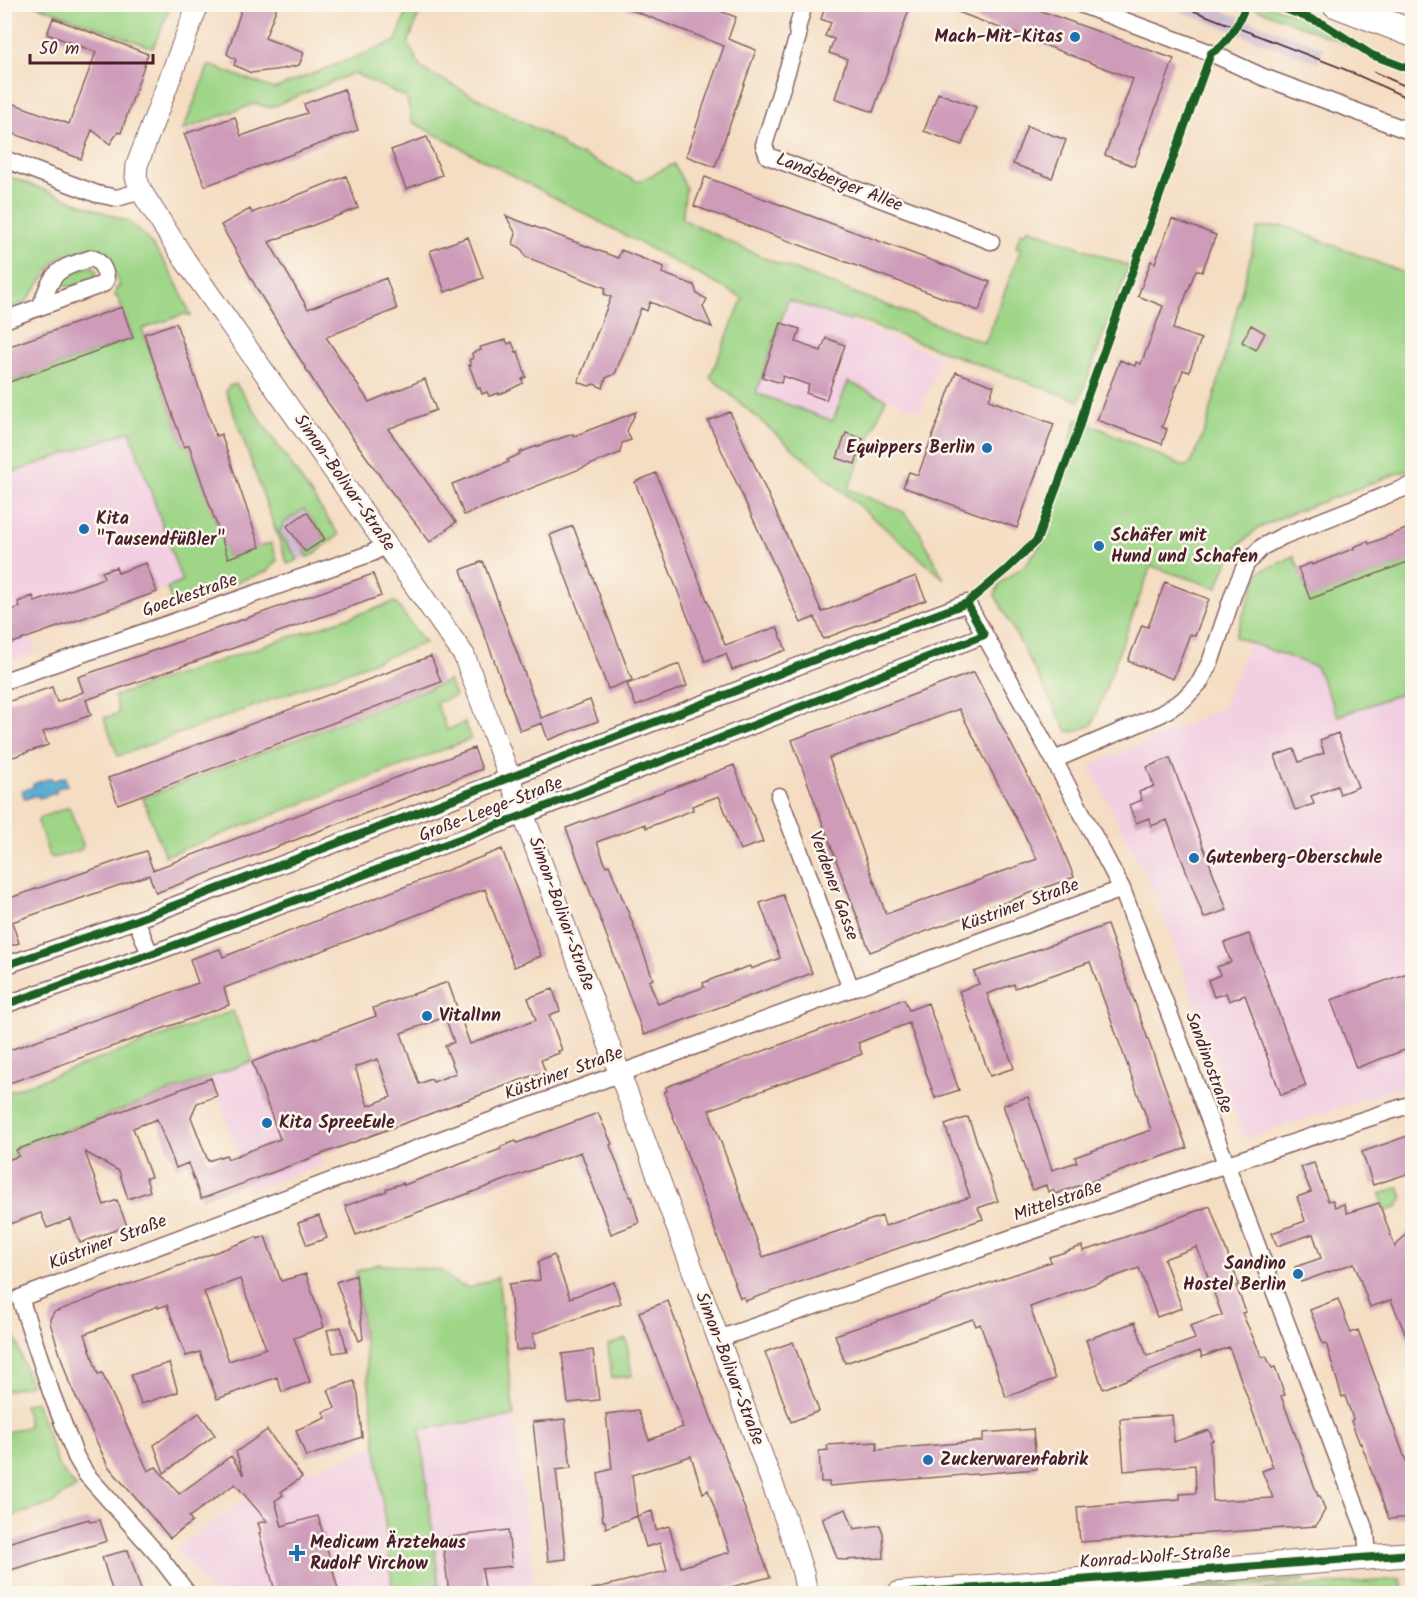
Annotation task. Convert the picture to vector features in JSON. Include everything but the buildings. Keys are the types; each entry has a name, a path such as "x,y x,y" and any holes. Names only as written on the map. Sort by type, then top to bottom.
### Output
{"main road":[{"path":"1336,4 1412,32"},
{"name":"Konrad-Wolf-Straße","path":"900,1593 1413,1554"}],"street":[{"path":"4,159 97,194 117,198 141,191 136,177 137,165 198,4"},
{"name":"Landsberger Allee","path":"804,4 797,29 798,36 764,145 768,156 990,241"},
{"path":"1080,4 1211,53 1263,77 1413,132"},
{"name":"Simon-Bolivar-Straße","path":"141,191 185,260 465,655 787,1523 805,1579 807,1593"},
{"path":"4,320 41,306"},
{"path":"1054,760 1161,714 1183,700 1200,682 1211,660 1246,564 1262,547 1413,485"},
{"name":"Goeckestraße","path":"4,681 372,553 387,544"},
{"name":"Sandinostraße","path":"967,603 1122,889 1366,1533 1368,1557"},
{"name":"Große-Leege-Straße","path":"4,966 136,920 967,603"},
{"name":"Große-Leege-Straße","path":"4,1005 150,954 524,814 984,635"},
{"name":"Verdener Gasse","path":"779,796 851,989"},
{"name":"Küstriner Straße","path":"188,1593 159,1556 86,1474 76,1457 51,1392 20,1298 458,1133 1122,889"},
{"path":"136,920 150,954"},
{"name":"Mittelstraße","path":"718,1339 1225,1165 1413,1104"}],"shaded area":[{"path":"1163,5 1207,5 1324,48 1318,63"},
{"path":"789,299 941,357 921,411 848,384 834,421 755,393"},
{"name":"Kita \"Tausendfüßler\"","path":"130,431 182,582 31,636 36,653 5,663 4,475"},
{"path":"304,509 325,539 306,553 308,557 298,560 279,533 284,523"},
{"path":"1249,642 1316,667 1338,716 1412,690 1412,1083 1248,1138 1243,1136 1156,895 1091,769 1096,763 1222,709"},
{"name":"Kita SpreeEule","path":"280,1051 322,1164 251,1190 211,1078"},
{"path":"514,1416 535,1593 440,1593 420,1428"},
{"path":"376,1446 393,1593 211,1593 176,1549 297,1460 303,1473"}],"green space":[{"path":"1251,4 1276,8 1302,17 1338,36 1349,45 1250,6"},
{"path":"35,5 171,5 153,48"},
{"path":"409,5 422,5 408,44 422,69 561,142 563,147 574,154 581,154 638,182 674,164 686,188 682,219 764,258 985,343 1021,249 1016,247 1021,232 1026,234 1028,228 1129,266 1079,401 852,318 850,321 788,300 756,393 833,421 848,382 886,399 848,489 904,512 919,531 944,579 710,377 743,298 412,122 407,98 354,73 269,108 256,103 183,130 209,65 274,89 396,41"},
{"path":"5,175 129,222 149,241 166,265 191,316 185,314 142,329 184,446 189,445 228,557 271,543 277,560 268,571 173,604 167,588 182,582 130,431 5,475 5,384 133,338 118,298 115,296 116,288 120,287 108,257 100,250 93,248 64,256 56,261 26,302 5,310"},
{"path":"1284,226 1412,276 1412,468 1282,517 1257,529 1237,547 1227,563 1217,588 1151,566 1092,725 1073,732 1067,731 995,595 999,584 1025,565 1043,542 1077,418 1183,466 1190,465 1207,425 1258,228"},
{"path":"90,266 94,267 97,273 94,280 71,287 64,284 66,275"},
{"path":"236,384 339,535 311,556 308,557 305,552 325,538 304,509 284,523 279,532 298,560 288,564 287,562 226,391 229,386"},
{"path":"1294,556 1310,598 1412,560 1412,690 1338,716 1316,667 1235,637 1259,572"},
{"path":"395,602 425,643 118,756 104,718 119,713 114,696"},
{"path":"449,681 455,696 436,703 447,730 465,723 471,739 165,856 143,798"},
{"path":"69,807 83,845 81,850 53,858 49,855 38,822 39,818"},
{"path":"233,1011 253,1061 15,1149 17,1155 5,1159 5,1093"},
{"path":"1399,1187 1403,1198 1396,1208 1385,1211 1380,1194"},
{"path":"377,1264 440,1270 457,1284 470,1288 498,1277 514,1416 420,1429 440,1593 393,1593 356,1272"},
{"path":"10,1320 30,1385 5,1391 5,1321"},
{"path":"626,1339 632,1376 612,1378 608,1345"},
{"path":"36,1401 58,1465 76,1488 52,1504 5,1518 5,1433 29,1426 24,1405"},
{"path":"1303,1578 1304,1582 1153,1593 1152,1590"},
{"path":"1401,1579 1403,1593 1221,1593"}],"water":[{"path":"65,777 67,785 55,789 56,793 25,799 22,791 33,787 33,784 51,778 53,781"}],"tram line":[{"path":"1176,4 1344,69 1412,100"},
{"path":"1374,72 1412,89"},
{"path":"853,1594 1412,1551"}],"cycle path":[{"path":"4,966 136,920 967,603 1037,540 1079,428 1087,398 1211,53 1232,32 1246,4"},
{"path":"1272,4 1324,24 1372,55 1412,70"},
{"path":"4,1005 140,958 524,815 984,635 967,603"},
{"path":"899,1594 1412,1554"}],"place":[{"name":"Mach-Mit-Kitas","path":"1075,37"},
{"name":"Equippers Berlin","path":"987,448"},
{"name":"Kita \"Tausendfüßler\"","path":"84,529"},
{"name":"Schäfer mit Hund und Schafen","path":"1099,546"},
{"name":"Gutenberg-Oberschule","path":"1194,858"},
{"name":"VitalInn","path":"427,1016"},
{"name":"Kita SpreeEule","path":"267,1123"},
{"name":"Sandino Hostel Berlin","path":"1298,1274"},
{"name":"Zuckerwarenfabrik","path":"928,1460"},
{"name":"Medicum Ärztehaus Rudolf Virchow","path":"297,1553"}]}
